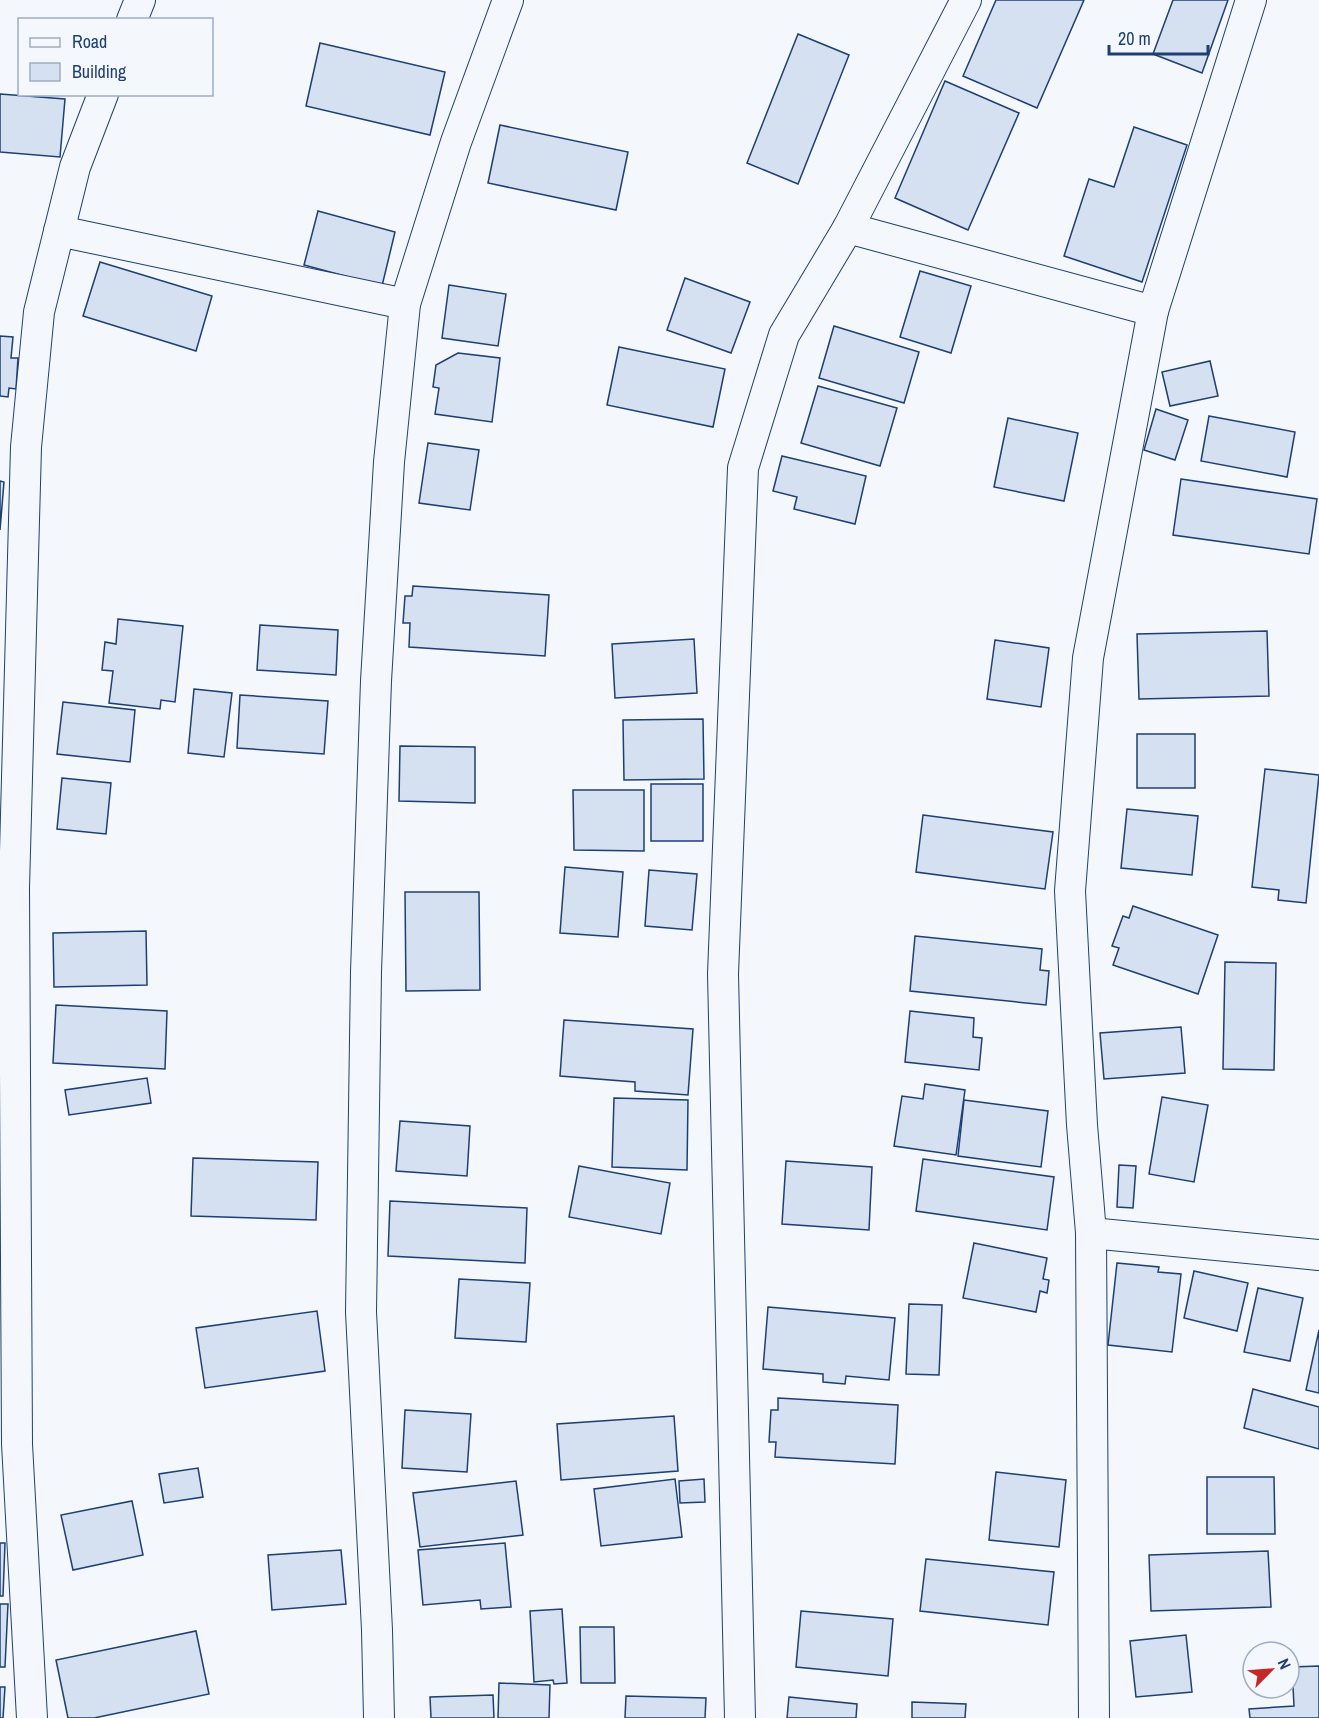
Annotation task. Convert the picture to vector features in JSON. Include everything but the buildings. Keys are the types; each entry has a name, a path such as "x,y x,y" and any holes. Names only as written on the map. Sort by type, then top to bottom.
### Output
{"street":[{"path":"133,18 140,0"},
{"path":"379,1718 377,1630 361,1312 366,995 376,681 389,462 405,304 456,142 508,0"},
{"path":"740,1718 723,974 743,468 784,335 848,228 966,0"},
{"path":"1094,1718 1091,1233 1082,1125 1070,891 1088,658 1153,311 1251,0"},
{"path":"32,1718 17,1444 14,888 26,447 39,312 75,168 103,96"},
{"path":"848,228 1153,311"},
{"path":"59,231 405,304"},
{"path":"1091,1233 1319,1255"}]}
